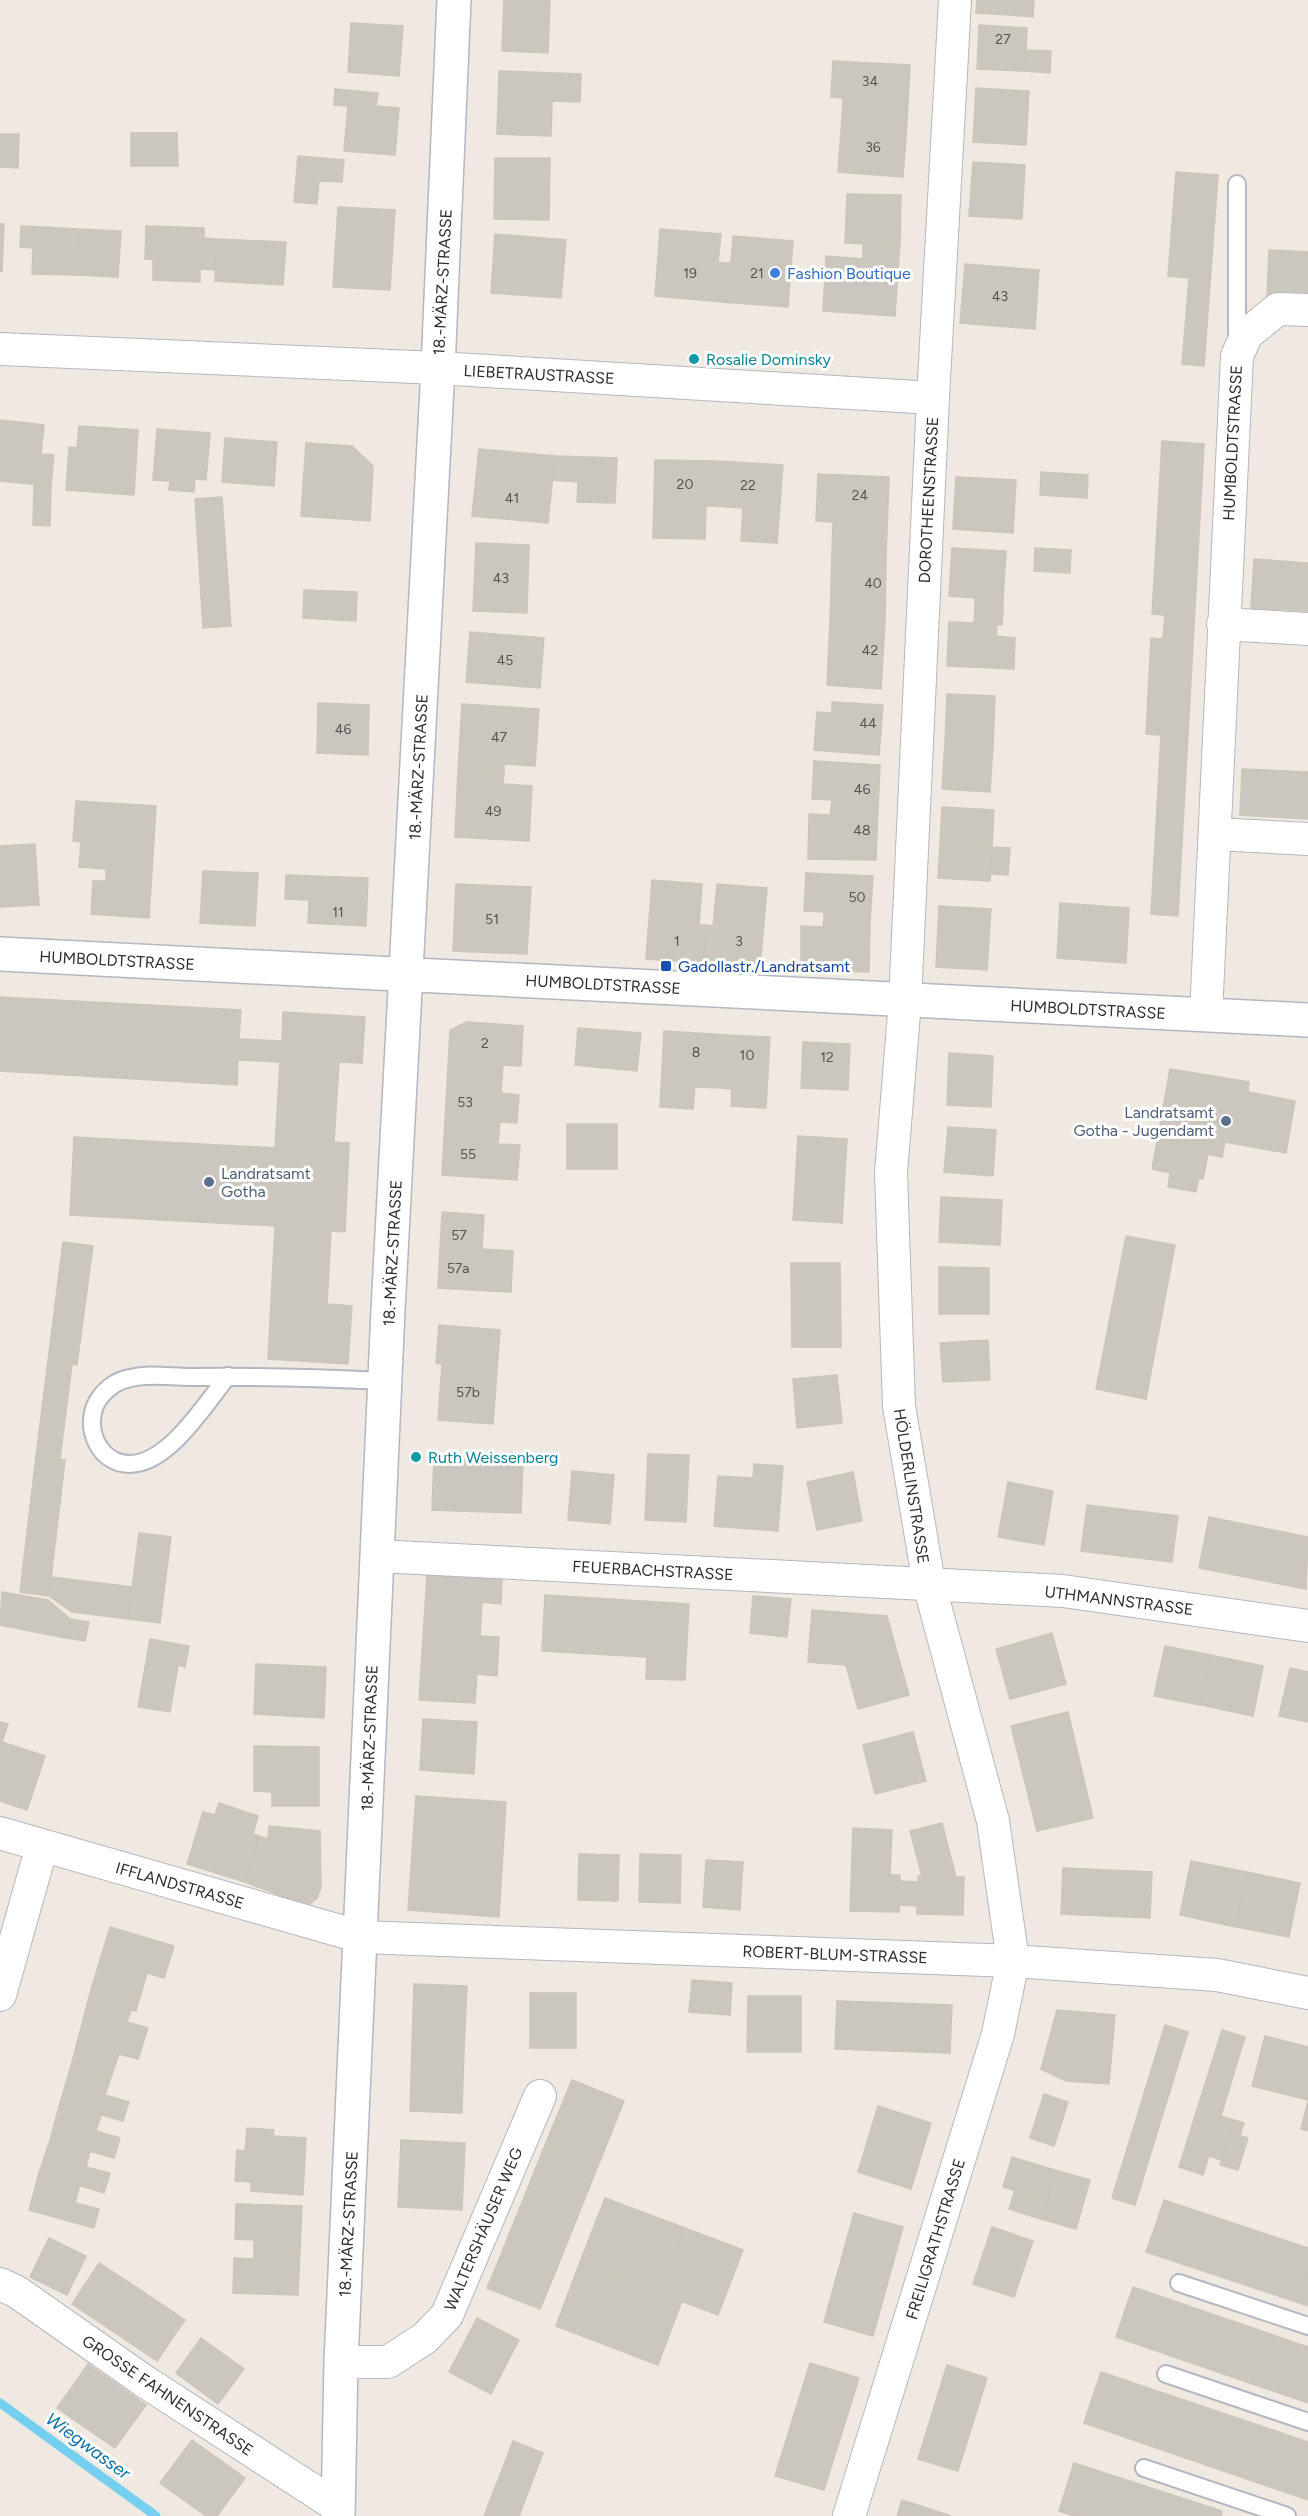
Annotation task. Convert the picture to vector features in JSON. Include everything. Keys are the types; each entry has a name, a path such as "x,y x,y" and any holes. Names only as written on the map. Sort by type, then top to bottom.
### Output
{"street":[{"name":"18.-MÄRZ-STRASSE","path":"337,2511 341,2362 377,1556 438,368 454,0"},
{"name":"DOROTHEENSTRASSE","path":"905,1001 933,398 956,0"},
{"name":"HUMBOLDTSTRASSE","path":"1206,1014 1237,356 1246,334 1278,309 1308,310"},
{"name":"LIEBETRAUSTRASSE","path":"0,349 438,368 933,398"},
{"path":"1223,624 1308,629"},
{"path":"1215,834 1308,839"},
{"name":"HUMBOLDTSTRASSE","path":"0,954 1308,1020"},
{"name":"HÖLDERLINSTRASSE","path":"905,1001 891,1173 899,1406 929,1584 993,1821 1013,1961"},
{"name":"FEUERBACHSTRASSE","path":"377,1556 929,1584"},
{"name":"UTHMANNSTRASSE","path":"929,1584 1063,1591 1308,1626"},
{"name":"IFFLANDSTRASSE","path":"0,1833 361,1936"},
{"path":"0,1995 42,1846"},
{"name":"ROBERT-BLUM-STRASSE","path":"361,1936 1013,1961 1217,1975 1308,1993"},
{"name":"FREILIGRATHSTRASSE","path":"849,2516 998,2034 1013,1961"},
{"name":"WALTERSHÄUSER WEG","path":"341,2362 388,2362 425,2338 447,2314 540,2096"},
{"name":"GROSSE FAHNENSTRASSE","path":"0,2284 17,2292 337,2511"}],"lane":[{"path":"1237,184 1237,356"},
{"path":"228,1376 175,1441 156,1455 137,1463 117,1462 100,1450 91,1431 94,1405 109,1386 132,1377 228,1376 386,1381"},
{"path":"1179,2283 1308,2326"},
{"path":"1166,2374 1308,2422"},
{"path":"1144,2468 1287,2516"}],"building":[{"path":"504,0 550,0 548,53 502,51"},
{"path":"977,0 1011,0 1010,15 976,13"},
{"path":"1011,0 1034,0 1033,17 1010,15"},
{"path":"351,23 403,26 399,76 348,72"},
{"path":"979,25 1027,28 1025,71 977,69"},
{"path":"1026,50 1051,51 1050,73 1025,71"},
{"path":"833,61 910,65 907,122 842,118 843,98 831,97"},
{"path":"499,71 581,74 580,102 552,101 551,136 497,134"},
{"path":"976,88 1029,91 1026,145 973,142"},
{"path":"335,89 378,93 376,106 399,108 395,155 344,151 348,106 334,105"},
{"path":"842,118 907,122 903,177 838,172"},
{"path":"131,133 177,133 178,166 131,166"},
{"path":"0,134 19,134 18,168 0,167"},
{"path":"298,156 344,160 342,182 319,181 317,204 294,202"},
{"path":"495,158 550,158 549,220 494,219"},
{"path":"973,162 1025,165 1022,219 969,216"},
{"path":"1176,172 1218,175 1204,366 1182,364 1189,278 1168,276"},
{"path":"847,194 901,195 900,245 845,243"},
{"path":"338,207 395,210 390,290 333,287"},
{"path":"0,224 4,224 2,272 0,271"},
{"path":"21,226 78,229 77,275 32,274 33,248 20,247"},
{"path":"146,226 204,228 204,238 216,239 215,270 200,269 200,282 153,280 153,259 145,259"},
{"path":"78,229 121,231 118,277 77,275"},
{"path":"660,229 721,234 718,262 725,263 722,302 655,296"},
{"path":"495,234 566,240 561,298 491,293"},
{"path":"733,236 793,241 788,307 722,302 725,263 731,263"},
{"path":"216,239 286,242 283,285 215,281"},
{"path":"863,244 900,245 899,256 863,254"},
{"path":"1269,250 1308,252 1308,300 1267,298"},
{"path":"863,254 899,256 895,316 823,311 826,256 863,259"},
{"path":"965,264 1039,270 1035,329 960,323"},
{"path":"0,420 44,425 41,454 54,455 51,486 0,481"},
{"path":"79,426 138,430 134,495 66,490 69,447 77,448"},
{"path":"157,429 210,433 206,480 195,479 194,492 169,490 170,481 153,480"},
{"path":"225,438 277,442 274,486 222,482"},
{"path":"1162,441 1204,444 1178,916 1151,914 1161,735 1146,734 1151,638 1163,639 1165,615 1152,614"},
{"path":"306,443 352,446 373,466 370,521 301,516"},
{"path":"479,449 555,456 548,523 472,516"},
{"path":"555,456 617,458 615,503 577,502 578,482 553,480"},
{"path":"655,460 716,461 715,506 706,506 705,539 653,538"},
{"path":"716,461 783,465 777,543 741,541 743,508 715,506"},
{"path":"1041,472 1088,475 1087,498 1040,495"},
{"path":"818,474 889,477 886,557 832,554 833,522 816,521"},
{"path":"956,477 1016,480 1013,533 953,529"},
{"path":"34,485 51,486 50,526 33,525"},
{"path":"222,497 231,626 203,628 195,499"},
{"path":"476,543 529,545 527,613 473,611"},
{"path":"952,548 1006,551 1003,600 949,596"},
{"path":"1035,548 1071,550 1070,573 1034,571"},
{"path":"832,554 886,557 885,623 830,621"},
{"path":"1254,559 1308,563 1308,611 1251,608"},
{"path":"304,590 357,592 356,621 303,618"},
{"path":"975,598 1003,600 1003,611 975,609"},
{"path":"975,609 1003,611 1002,625 974,623"},
{"path":"830,621 885,623 881,689 827,685"},
{"path":"949,622 997,624 994,668 947,666"},
{"path":"470,632 544,638 540,688 466,682"},
{"path":"996,636 1015,638 1014,669 994,668"},
{"path":"947,694 995,696 993,745 945,742"},
{"path":"832,702 883,705 879,755 814,750 817,712 832,713"},
{"path":"318,703 369,705 368,755 317,753"},
{"path":"462,704 539,709 535,766 504,764 504,773 458,770"},
{"path":"945,742 993,745 990,792 942,789"},
{"path":"814,761 880,765 878,810 831,808 832,800 812,799"},
{"path":"1242,769 1308,772 1308,819 1240,815"},
{"path":"458,770 504,773 503,784 532,786 529,841 455,837"},
{"path":"76,801 156,806 149,918 91,914 93,881 106,881 106,869 79,867 81,842 73,841"},
{"path":"942,807 994,810 992,847 940,844"},
{"path":"831,808 878,810 876,860 808,859 809,814 830,815"},
{"path":"35,844 39,905 0,907 0,846"},
{"path":"940,844 992,847 990,881 938,878"},
{"path":"992,847 1010,848 1008,875 990,874"},
{"path":"203,871 258,873 255,926 200,923"},
{"path":"806,873 873,876 870,922 824,920 824,912 804,911"},
{"path":"286,875 368,878 366,926 308,923 309,900 285,899"},
{"path":"652,880 702,884 699,925 707,925 704,963 646,959"},
{"path":"456,884 531,887 527,954 453,951"},
{"path":"717,884 767,888 760,968 704,963 707,925 713,926"},
{"path":"1060,903 1129,908 1126,963 1057,958"},
{"path":"939,906 991,909 987,970 936,967"},
{"path":"824,920 870,922 869,972 801,970 801,926 823,927"},
{"name":"Landratsamt Gotha","path":"0,997 241,1010 239,1039 282,1041 283,1012 365,1017 362,1063 339,1062 334,1142 349,1143 345,1232 331,1231 327,1304 352,1306 348,1364 268,1359 275,1226 70,1215 74,1137 275,1148 280,1062 238,1060 237,1085 0,1071"},
{"path":"467,1022 523,1026 521,1066 503,1065 501,1093 519,1095 517,1123 500,1122 498,1144 520,1145 517,1180 442,1175 450,1030"},
{"path":"578,1028 641,1033 637,1071 575,1065"},
{"path":"664,1031 726,1035 722,1088 695,1087 693,1109 660,1107"},
{"path":"726,1035 770,1037 766,1108 731,1106 732,1089 722,1088"},
{"path":"803,1042 850,1044 848,1090 801,1088"},
{"path":"949,1053 993,1056 991,1107 947,1105"},
{"name":"Landratsamt Gotha - Jugendamt","path":"1170,1069 1249,1082 1248,1092 1295,1101 1286,1153 1225,1142 1222,1157 1208,1154 1203,1179 1199,1178 1196,1192 1168,1187 1170,1173 1152,1169"},
{"path":"567,1124 617,1124 617,1169 567,1169"},
{"path":"948,1127 996,1130 993,1176 944,1172"},
{"path":"798,1136 847,1139 842,1223 793,1220"},
{"path":"941,1197 1002,1200 1000,1245 939,1242"},
{"path":"442,1212 484,1215 482,1249 513,1251 511,1292 438,1288"},
{"path":"1126,1236 1175,1245 1146,1399 1096,1389"},
{"path":"63,1242 93,1246 77,1365 48,1361"},
{"path":"791,1263 840,1263 841,1347 792,1347"},
{"path":"939,1267 989,1268 989,1314 939,1314"},
{"path":"439,1325 500,1330 493,1424 438,1420 442,1364 436,1363"},
{"path":"988,1340 990,1380 943,1382 940,1343"},
{"path":"48,1361 72,1364 60,1459 36,1456"},
{"path":"837,1375 842,1423 797,1428 793,1379"},
{"path":"648,1454 689,1455 686,1522 645,1520"},
{"path":"434,1455 523,1459 521,1513 432,1510"},
{"path":"36,1456 65,1460 49,1596 20,1592"},
{"path":"754,1464 783,1466 778,1531 714,1526 718,1476 753,1478"},
{"path":"572,1471 614,1475 610,1524 568,1520"},
{"path":"853,1472 862,1521 817,1530 807,1482"},
{"path":"1008,1482 1053,1491 1044,1545 998,1537"},
{"path":"1087,1505 1178,1516 1172,1562 1081,1551"},
{"path":"1209,1517 1308,1537 1306,1589 1199,1568"},
{"path":"139,1533 171,1537 160,1623 128,1619"},
{"path":"427,1575 502,1580 501,1604 482,1602 480,1636 499,1637 497,1676 477,1674 475,1703 419,1700"},
{"path":"51,1577 132,1587 128,1619 72,1612 49,1596"},
{"path":"2,1592 48,1600 70,1619 66,1638 0,1625"},
{"path":"545,1595 689,1604 685,1680 646,1679 647,1657 542,1651"},
{"path":"753,1596 791,1599 787,1637 750,1633"},
{"path":"812,1610 887,1616 909,1695 858,1709 846,1665 808,1662"},
{"path":"70,1619 89,1622 85,1641 66,1638"},
{"path":"1052,1633 1066,1684 1010,1699 996,1649"},
{"path":"150,1639 189,1646 185,1667 178,1665 170,1712 138,1707"},
{"path":"1165,1646 1211,1655 1201,1705 1154,1696"},
{"path":"1211,1655 1263,1666 1253,1716 1201,1705"},
{"path":"256,1664 326,1667 324,1718 254,1714"},
{"path":"1290,1668 1308,1672 1308,1722 1279,1716"},
{"path":"1068,1712 1093,1818 1037,1831 1011,1726"},
{"path":"423,1719 477,1722 474,1774 420,1770"},
{"path":"0,1722 8,1724 2,1742 45,1756 27,1810 0,1801"},
{"path":"913,1732 926,1781 875,1794 863,1745"},
{"path":"254,1746 319,1747 319,1806 272,1806 272,1792 254,1791"},
{"path":"416,1796 506,1802 499,1917 408,1910"},
{"path":"219,1803 258,1816 253,1834 259,1836 245,1882 187,1864 203,1812 215,1815"},
{"path":"942,1823 956,1877 964,1877 963,1915 917,1914 917,1906 899,1905 899,1912 850,1911 853,1828 892,1830 890,1875 900,1875 900,1881 918,1882 918,1876 922,1876 910,1831"},
{"path":"269,1826 320,1831 321,1887 317,1898 310,1904 298,1902 245,1882 259,1836 268,1839"},
{"path":"579,1854 619,1855 618,1901 578,1900"},
{"path":"640,1854 681,1855 680,1903 639,1902"},
{"path":"706,1860 743,1862 740,1910 703,1907"},
{"path":"1191,1861 1247,1872 1236,1927 1180,1915"},
{"path":"1063,1868 1152,1872 1150,1918 1061,1914"},
{"path":"1247,1872 1300,1883 1289,1937 1236,1927"},
{"path":"110,1927 174,1946 164,1978 147,1973 139,2000 92,1986"},
{"path":"692,1980 732,1983 730,2015 689,2012"},
{"path":"414,1984 467,1986 464,2049 412,2047"},
{"path":"92,1986 139,2000 136,2011 131,2010 127,2022 148,2028 138,2059 119,2054 111,2077 71,2066"},
{"path":"530,1993 576,1993 576,2048 530,2048"},
{"path":"748,1996 801,1996 801,2052 747,2052"},
{"path":"837,2001 952,2005 950,2053 835,2049"},
{"path":"1057,2010 1115,2015 1109,2084 1066,2081 1041,2069"},
{"path":"1165,2025 1188,2032 1135,2205 1112,2198"},
{"path":"1222,2030 1245,2037 1203,2175 1179,2167"},
{"path":"1265,2036 1308,2047 1308,2100 1252,2086"},
{"path":"412,2047 464,2049 462,2113 410,2111"},
{"path":"71,2066 111,2077 105,2095 129,2102 123,2121 60,2103"},
{"path":"572,2080 624,2101 598,2166 545,2145"},
{"path":"1044,2094 1068,2102 1054,2146 1030,2138"},
{"path":"1308,2101 1308,2131 1301,2129"},
{"path":"60,2103 101,2115 96,2131 120,2138 114,2158 50,2140"},
{"path":"878,2106 931,2123 911,2189 858,2172"},
{"path":"1221,2116 1234,2120 1230,2133 1217,2129"},
{"path":"1234,2120 1244,2123 1240,2135 1230,2133"},
{"path":"247,2128 274,2130 273,2136 306,2138 303,2195 251,2191 251,2182 235,2181 237,2150 245,2151"},
{"path":"1217,2129 1230,2133 1221,2160 1209,2156"},
{"path":"1230,2133 1248,2138 1238,2170 1220,2165"},
{"path":"50,2140 90,2151 86,2167 110,2173 104,2193 39,2173"},
{"path":"401,2140 465,2143 462,2210 398,2207"},
{"path":"545,2145 598,2166 553,2278 500,2257"},
{"path":"1012,2157 1055,2170 1047,2200 1003,2187"},
{"path":"1055,2170 1090,2180 1076,2229 1041,2219"},
{"path":"39,2173 80,2184 75,2203 99,2209 94,2228 29,2210"},
{"path":"1015,2190 1047,2200 1041,2219 1009,2209"},
{"path":"605,2198 685,2228 660,2293 580,2262"},
{"path":"1164,2200 1308,2248 1308,2279 1155,2227"},
{"path":"236,2204 302,2206 300,2250 254,2248 254,2240 235,2239"},
{"path":"854,2213 903,2227 873,2336 824,2322"},
{"path":"992,2227 1033,2241 1014,2297 973,2284"},
{"path":"1155,2227 1308,2279 1308,2306 1146,2252"},
{"path":"685,2228 743,2250 718,2315 660,2293"},
{"path":"49,2238 86,2256 67,2295 30,2277"},
{"path":"254,2248 300,2250 298,2295 233,2293 234,2258 254,2259"},
{"path":"500,2257 553,2278 540,2309 487,2288"},
{"path":"580,2262 682,2301 658,2365 556,2326"},
{"path":"99,2263 142,2291 114,2332 72,2304"},
{"path":"1133,2287 1308,2347 1308,2403 1116,2337"},
{"path":"142,2291 185,2320 157,2361 114,2332"},
{"path":"477,2318 519,2340 491,2394 449,2372"},
{"path":"201,2338 244,2369 218,2404 176,2373"},
{"path":"810,2363 859,2378 824,2490 775,2476"},
{"path":"88,2364 146,2405 115,2448 57,2408"},
{"path":"947,2365 987,2378 958,2471 918,2459"},
{"path":"1101,2372 1308,2442 1308,2500 1084,2423"},
{"path":"192,2440 245,2478 217,2516 206,2516 160,2483"},
{"path":"513,2441 543,2453 519,2516 484,2516"},
{"path":"1074,2463 1222,2511 1221,2516 1074,2516 1059,2511"},
{"path":"902,2500 951,2516 897,2516"}],"waterway":[{"name":"Wiegwasser","path":"0,2403 156,2516"}],"place":[{"name":"Fashion Boutique","path":"775,273"},
{"name":"Rosalie Dominsky","path":"694,359"},
{"name":"Gadollastr./Landratsamt","path":"666,966"},
{"name":"Landratsamt Gotha - Jugendamt","path":"1226,1121"},
{"name":"Landratsamt Gotha","path":"209,1182"},
{"name":"Ruth Weissenberg","path":"416,1457"}]}
